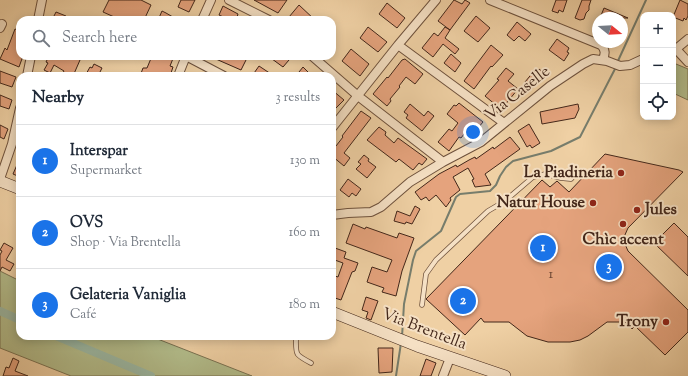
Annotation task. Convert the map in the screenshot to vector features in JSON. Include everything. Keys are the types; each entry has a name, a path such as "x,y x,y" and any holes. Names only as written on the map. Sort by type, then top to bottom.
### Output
{"main road":[{"path":"0,180 16,187"},
{"name":"Via Brentella","path":"336,314 450,358 505,376"}],"street":[{"path":"39,16 42,0"},
{"path":"204,16 211,0"},
{"path":"229,0 261,16"},
{"path":"336,123 436,0"},
{"path":"490,0 601,45 604,48 606,61 620,66 630,65 640,60"},
{"path":"676,48 688,39"},
{"path":"398,45 504,123"},
{"path":"676,52 688,62"},
{"name":"Via Caselle","path":"336,215 371,212 376,210 410,182 443,162 481,142 569,72 593,59 606,61"},
{"path":"28,72 30,60"},
{"path":"180,72 184,60"},
{"path":"194,60 216,72"},
{"path":"317,60 330,72"},
{"path":"336,77 358,96 443,162"},
{"path":"0,180 12,144 16,126"},
{"path":"443,376 450,358"}],"lane":[{"path":"422,304 426,274 436,260 488,211 505,201 533,177 546,174 571,179 575,174"},
{"path":"296,340 296,353 298,356 311,363"}],"green space":[{"path":"676,64 688,69 688,100 676,94"},
{"path":"0,271 16,279 16,340 160,340 252,376 71,376 0,348"}],"building":[{"path":"109,0 141,0 151,5 146,16 112,16 103,12"},
{"path":"181,0 195,0 189,12 178,7"},
{"path":"254,0 287,0 278,13"},
{"path":"454,0 462,4 465,0 470,3 450,30 438,21"},
{"path":"556,0 567,0 563,12 559,10 558,13 552,11"},
{"path":"582,0 591,0 589,10 584,19 580,20 575,18"},
{"path":"680,0 688,4 688,16 686,20 684,18 683,21 676,18 675,12"},
{"path":"387,3 405,18 397,28 379,14"},
{"path":"299,5 311,16 290,16"},
{"path":"223,6 238,14 237,16 219,15"},
{"path":"604,8 614,12 602,12"},
{"path":"162,11 171,16 160,16"},
{"path":"56,12 66,16 54,16"},
{"path":"476,16 490,28 478,42 464,31"},
{"path":"517,22 531,34 525,41 519,36 514,41 507,35"},
{"path":"368,27 387,42 378,52 360,38"},
{"path":"445,27 450,30 445,38 459,49 455,54 443,44 433,57 422,48 434,33 438,36"},
{"path":"16,29 16,60 22,60 19,67 0,59 5,48 7,50"},
{"path":"557,39 569,48 567,52 569,53 564,61 549,50"},
{"path":"491,45 503,55 492,67 491,66 474,89 464,81"},
{"path":"351,49 369,64 360,76 342,61"},
{"path":"451,54 461,63 455,72 444,63"},
{"path":"405,59 423,74 415,84 406,77 390,99 391,101 387,106 373,94 402,60"},
{"path":"47,60 80,60 75,72 63,72 54,65 50,72 48,72 44,70 48,63 46,62"},
{"path":"150,60 172,60 170,66 173,67 171,72 142,72 143,68 147,68"},
{"path":"218,60 246,60 241,70"},
{"path":"273,60 289,60 283,67"},
{"path":"94,64 102,68 100,72 87,72 90,67 92,68"},
{"path":"259,66 268,72 255,72"},
{"path":"303,67 308,72 299,72"},
{"path":"506,68 514,74 508,81 518,89 504,106 500,103 497,106 485,96 499,80 497,79"},
{"path":"539,69 544,73 543,78 539,83 538,81 533,88 525,82 534,71 537,73"},
{"path":"0,71 16,77 12,87 0,83"},
{"path":"336,93 344,100 336,108"},
{"path":"0,95 12,100 9,109 0,106"},
{"path":"459,103 483,122 472,132 468,129 461,138 459,137 449,151 438,142 449,129 452,131 458,123 447,114 454,105 456,106"},
{"path":"410,104 424,116 428,111 434,116 422,131 406,118 408,115 404,112"},
{"path":"578,104 579,109 575,118 542,124 540,112"},
{"path":"361,111 371,118 344,153 350,158 344,166 336,159 336,146 343,137 342,136"},
{"path":"529,124 540,143 532,148 530,145 527,147 518,131"},
{"path":"0,125 8,129 4,139 0,137"},
{"path":"379,127 386,132 385,135 394,143 398,138 427,159 422,165 419,163 413,170 399,159 396,162 367,140"},
{"path":"510,137 520,149 485,174 491,185 475,187 472,180 474,179 468,168 453,177 460,190 450,198 451,200 446,207 436,195 429,201 426,197 421,200 415,192 439,174 456,165 457,167 475,157 476,159 493,147 494,149"},
{"path":"605,154 683,172 628,228 624,237 628,251 688,310 688,332 665,355 635,326 632,329 625,322 607,322 580,340 570,342 548,342 527,336 509,322 484,322 481,318 465,335 426,299 542,180 550,187 557,181 569,192"},
{"path":"364,155 369,159 368,161 376,167 367,178 356,169 361,164 358,162"},
{"path":"16,167 16,175 13,174"},
{"path":"348,179 361,189 356,196 352,193 349,197 340,190"},
{"path":"415,206 420,209 412,224 394,221 397,211 410,216"},
{"path":"674,223 688,237 688,276 654,243"},
{"path":"353,224 397,238 399,233 414,238 402,271 396,296 382,292 384,288 367,282 372,267 387,272 392,260 346,243"},
{"path":"4,243 13,248 6,260 14,264 10,271 2,267 0,271 0,255 2,251 0,250"},
{"path":"336,248 346,252 344,258 358,263 355,271 352,272 341,300 336,298 336,276 338,277 343,263 336,260"},
{"path":"366,297 378,301 371,320 366,318 368,312 362,310"},
{"path":"378,348 393,348 392,372 379,373"},
{"path":"13,358 19,361 15,371 28,376 3,376 6,367 9,368"},
{"path":"426,359 436,363 431,376 420,376"}],"waterway":[{"path":"617,63 646,0"},
{"path":"402,337 404,304 416,251 441,231 456,197 460,194 490,191 496,185 506,167 513,161 551,151 580,137 616,67"},
{"path":"0,311 16,318"},
{"path":"66,340 151,376"},
{"path":"396,376 401,343"}],"place":[{"name":"La Piadineria","path":"621,173"},
{"name":"Natur House","path":"593,203"},
{"name":"Jules","path":"637,210"},
{"name":"Chìc accent","path":"623,224"},
{"name":"Interspar","path":"543,248"},
{"name":"Gelateria Vaniglia","path":"609,267"},
{"name":"OVS","path":"463,301"},
{"name":"Trony","path":"666,322"}]}
